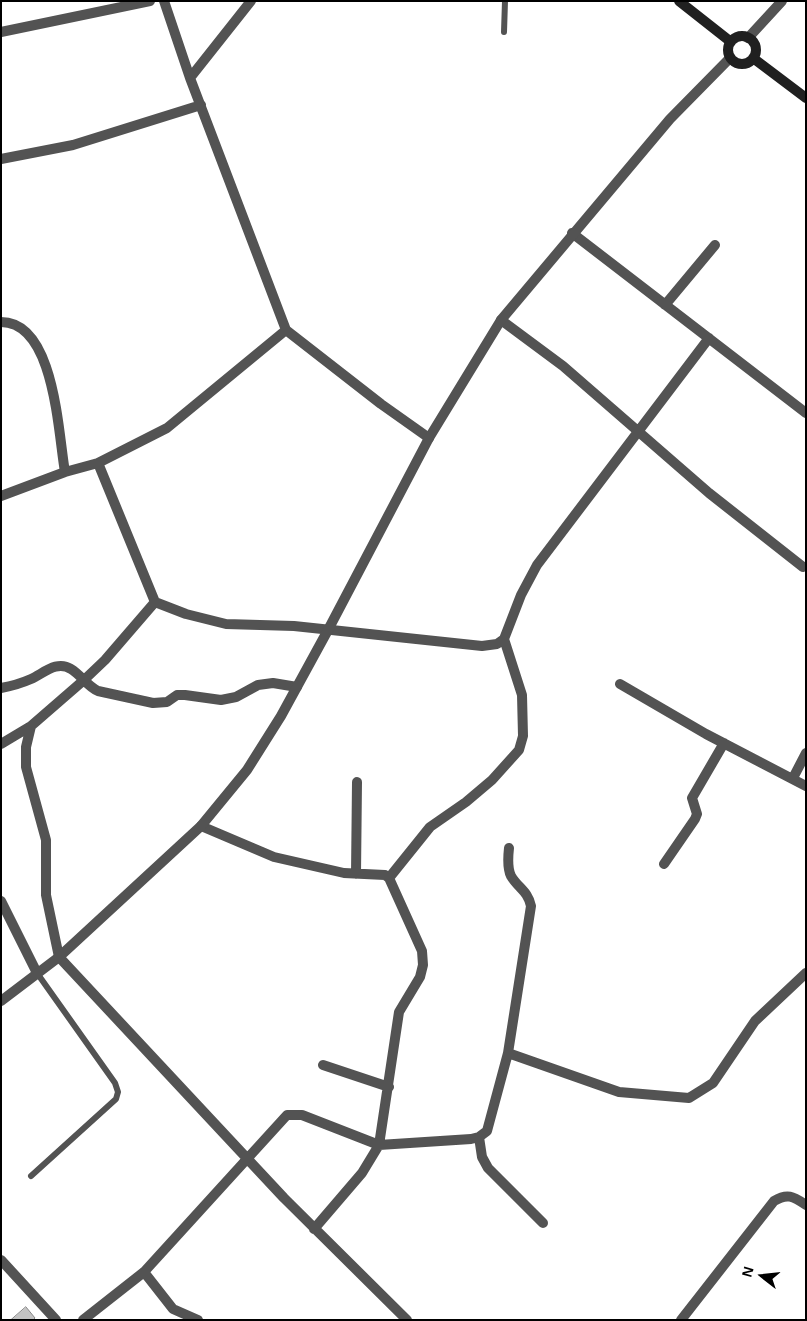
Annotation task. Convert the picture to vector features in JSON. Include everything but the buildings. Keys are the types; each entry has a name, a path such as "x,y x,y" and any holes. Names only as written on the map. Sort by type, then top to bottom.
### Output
{"main road":[{"path":"679,1 731,42"},
{"path":"739,37 748,38 754,45 753,58 747,63 740,64 730,58 728,50 731,42 739,37"},
{"path":"753,58 806,98"}],"street":[{"path":"1,32 150,1"},
{"path":"164,1 190,78 286,330 381,404 430,438"},
{"path":"190,78 251,1"},
{"path":"748,38 782,1"},
{"path":"1,1001 59,957 201,826 247,770 297,687 430,438 501,320 572,233 670,119 730,58"},
{"path":"1,159 73,144 201,105"},
{"path":"572,233 806,413"},
{"path":"665,305 715,245"},
{"path":"501,320 563,366 639,433 803,567"},
{"path":"1,322 20,326 26,330 31,334 42,352 53,395 65,472"},
{"path":"1,496 65,472 98,464 167,428 286,330"},
{"path":"98,464 155,602 186,614 226,624 328,630 482,646 497,644 504,639 521,595 537,565 562,530 639,433 708,338"},
{"path":"1,744 31,726 84,680 105,660 155,602"},
{"path":"389,878 430,827 466,802 486,785 519,750 523,736 522,695 504,639"},
{"path":"1,688 32,679 53,667 63,665 70,668 91,688 98,691 153,703 167,702 177,696 185,695 221,700 236,697 258,685 273,682 297,687"},
{"path":"620,684 724,743 806,786"},
{"path":"31,726 26,747 26,767 46,840 46,895 59,957 247,1159 407,1320"},
{"path":"664,864 696,819 697,814 692,798 724,743"},
{"path":"793,778 806,753"},
{"path":"356,874 357,782"},
{"path":"201,826 274,857 344,873 378,874 389,878 422,951 420,977 399,1012 379,1145 362,1173 314,1228"},
{"path":"83,1320 144,1272 287,1115 294,1113 379,1145 479,1137 487,1131 508,1053 531,906 529,895 510,876 509,848"},
{"path":"1,901 37,973"},
{"path":"508,1053 619,1092 689,1098 713,1083 755,1021 806,973"},
{"path":"323,1065 389,1088"},
{"path":"479,1137 482,1158 488,1168 543,1224"},
{"path":"680,1320 774,1201 783,1195 793,1196 806,1205"},
{"path":"1,1260 56,1320"},
{"path":"144,1272 173,1309 198,1320"}],"lane":[{"path":"504,32 506,1"},
{"path":"31,1176 116,1099 118,1092 115,1083 37,973"}]}
